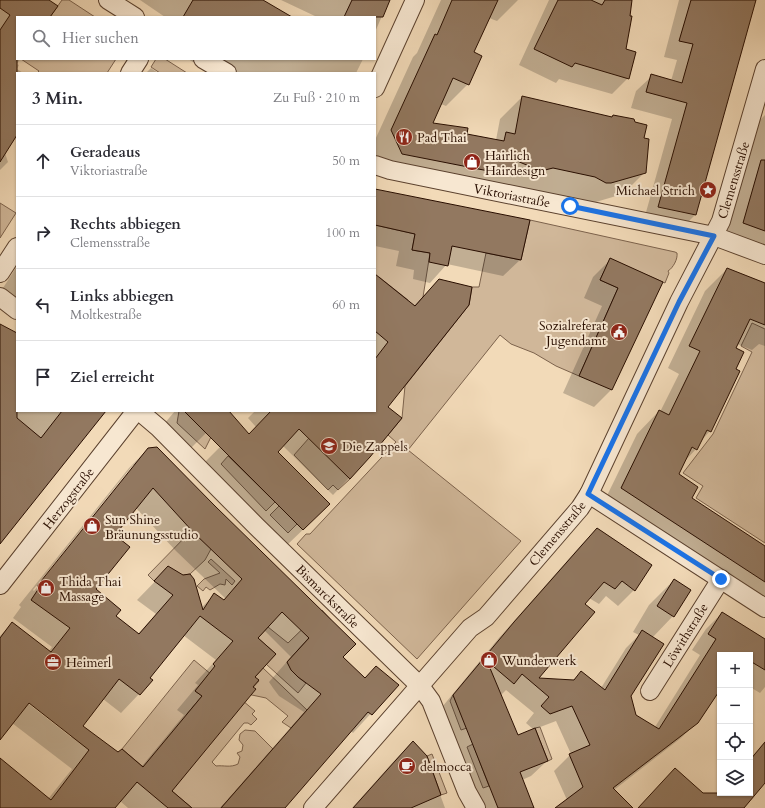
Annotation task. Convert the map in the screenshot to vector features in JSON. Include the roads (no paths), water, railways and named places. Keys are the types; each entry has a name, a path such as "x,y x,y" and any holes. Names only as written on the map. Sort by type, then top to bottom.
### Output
{"street":[{"path":"108,0 133,16"},
{"path":"376,86 415,0"},
{"path":"131,72 138,60"},
{"path":"206,60 225,72"},
{"name":"Clemensstraße","path":"313,808 470,628 486,616 580,508 679,302 725,212 765,69"},
{"name":"Viktoriastraße","path":"376,165 390,170 714,236 765,255"},
{"path":"0,273 16,249"},
{"path":"0,297 16,309"},
{"name":"Herzogstraße","path":"0,585 137,412"},
{"name":"Bismarckstraße","path":"139,412 159,428 256,526 420,686 431,701 467,792 476,808"},
{"path":"588,494 765,608"},
{"name":"Löwithstraße","path":"650,692 721,579"}],"place":[{"name":"Pad Thai","path":"404,137"},
{"name":"Hairlich Hairdesign","path":"472,162"},
{"name":"Michael Strich","path":"708,190"},
{"name":"Sozialreferat Jugendamt","path":"619,332"},
{"name":"Die Zappels","path":"329,446"},
{"name":"Sun Shine Bräunungsstudio","path":"92,526"},
{"name":"Thida Thai Massage","path":"46,588"},
{"name":"Wunderwerk","path":"489,660"},
{"name":"Heimerl","path":"53,662"},
{"name":"delmocca","path":"407,766"}]}
